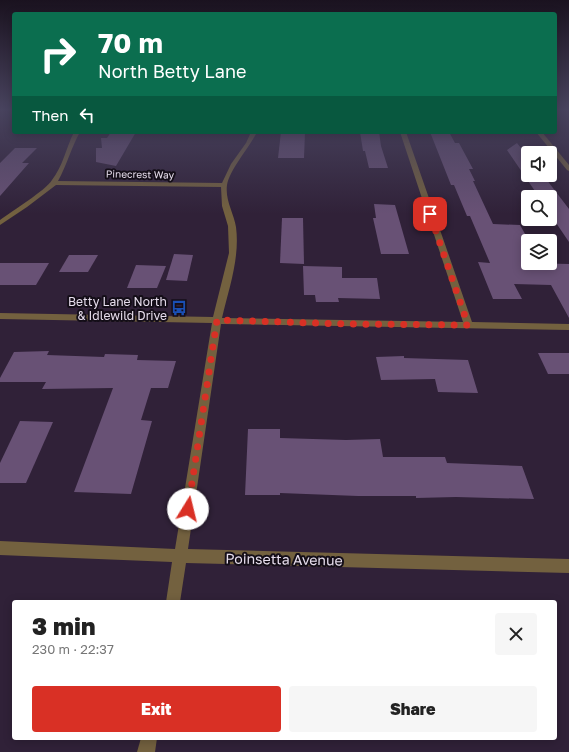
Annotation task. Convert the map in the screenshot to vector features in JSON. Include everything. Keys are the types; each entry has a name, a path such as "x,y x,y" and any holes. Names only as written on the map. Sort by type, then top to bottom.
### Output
{"street":[{"path":"0,223 25,206 54,183 63,167 70,144"},
{"path":"173,600 217,320 233,253 232,226 225,206 224,185 234,164 248,144"},
{"path":"406,144 468,325"},
{"path":"549,144 569,169"},
{"name":"Pinecrest Way","path":"54,183 224,185"},
{"path":"0,316 347,324 569,327"},
{"name":"Poinsetta Avenue","path":"0,548 181,556 569,566"},
{"path":"146,752 149,740"}],"building":[{"path":"102,144 129,144 116,166 96,162 96,148 102,148"},
{"path":"280,144 305,144 304,158 278,158"},
{"path":"362,144 381,144 388,168 369,168 365,151 363,151"},
{"path":"435,144 460,144 473,169 469,169 475,181 473,181 493,224 520,225 525,234 521,234 521,270 557,270 557,264 569,264 569,318 551,285 514,284 522,299 493,299 478,262 490,263 470,216 467,216 454,185 451,185"},
{"path":"515,144 518,144 521,148 521,171 507,150"},
{"path":"15,148 37,148 22,163 29,163 0,196 0,163"},
{"path":"529,182 548,182 554,190 534,190"},
{"path":"557,193 569,209 569,242 557,224"},
{"path":"374,204 395,205 409,254 381,254 373,218 376,218"},
{"path":"282,218 303,218 304,264 280,263"},
{"path":"174,254 193,255 187,281 166,280"},
{"path":"69,255 98,255 88,272 59,272"},
{"path":"0,263 49,263 36,285 0,285"},
{"path":"136,265 166,266 157,288 127,288"},
{"path":"303,266 342,267 342,278 377,278 380,299 338,298 339,302 316,302 315,295 304,295"},
{"path":"49,351 47,355 104,357 105,354 138,355 137,360 176,361 168,388 151,388 141,420 152,421 131,494 74,492 113,388 42,389 46,382 0,382 0,378 14,352"},
{"path":"538,353 569,353 569,374 548,374"},
{"path":"404,356 404,358 468,360 478,393 438,392 435,379 381,380 376,357"},
{"path":"20,421 53,422 26,483 0,483 0,463"},
{"path":"248,429 280,429 280,438 346,440 380,439 383,457 445,457 447,463 522,466 534,499 456,497 416,498 416,496 358,496 280,493 280,495 245,495"}],"place":[{"name":"Betty Lane North & Idlewild Drive","path":"179,308"}],"route":[{"path":"188,509 217,320 347,324 468,325 430,214"}]}
